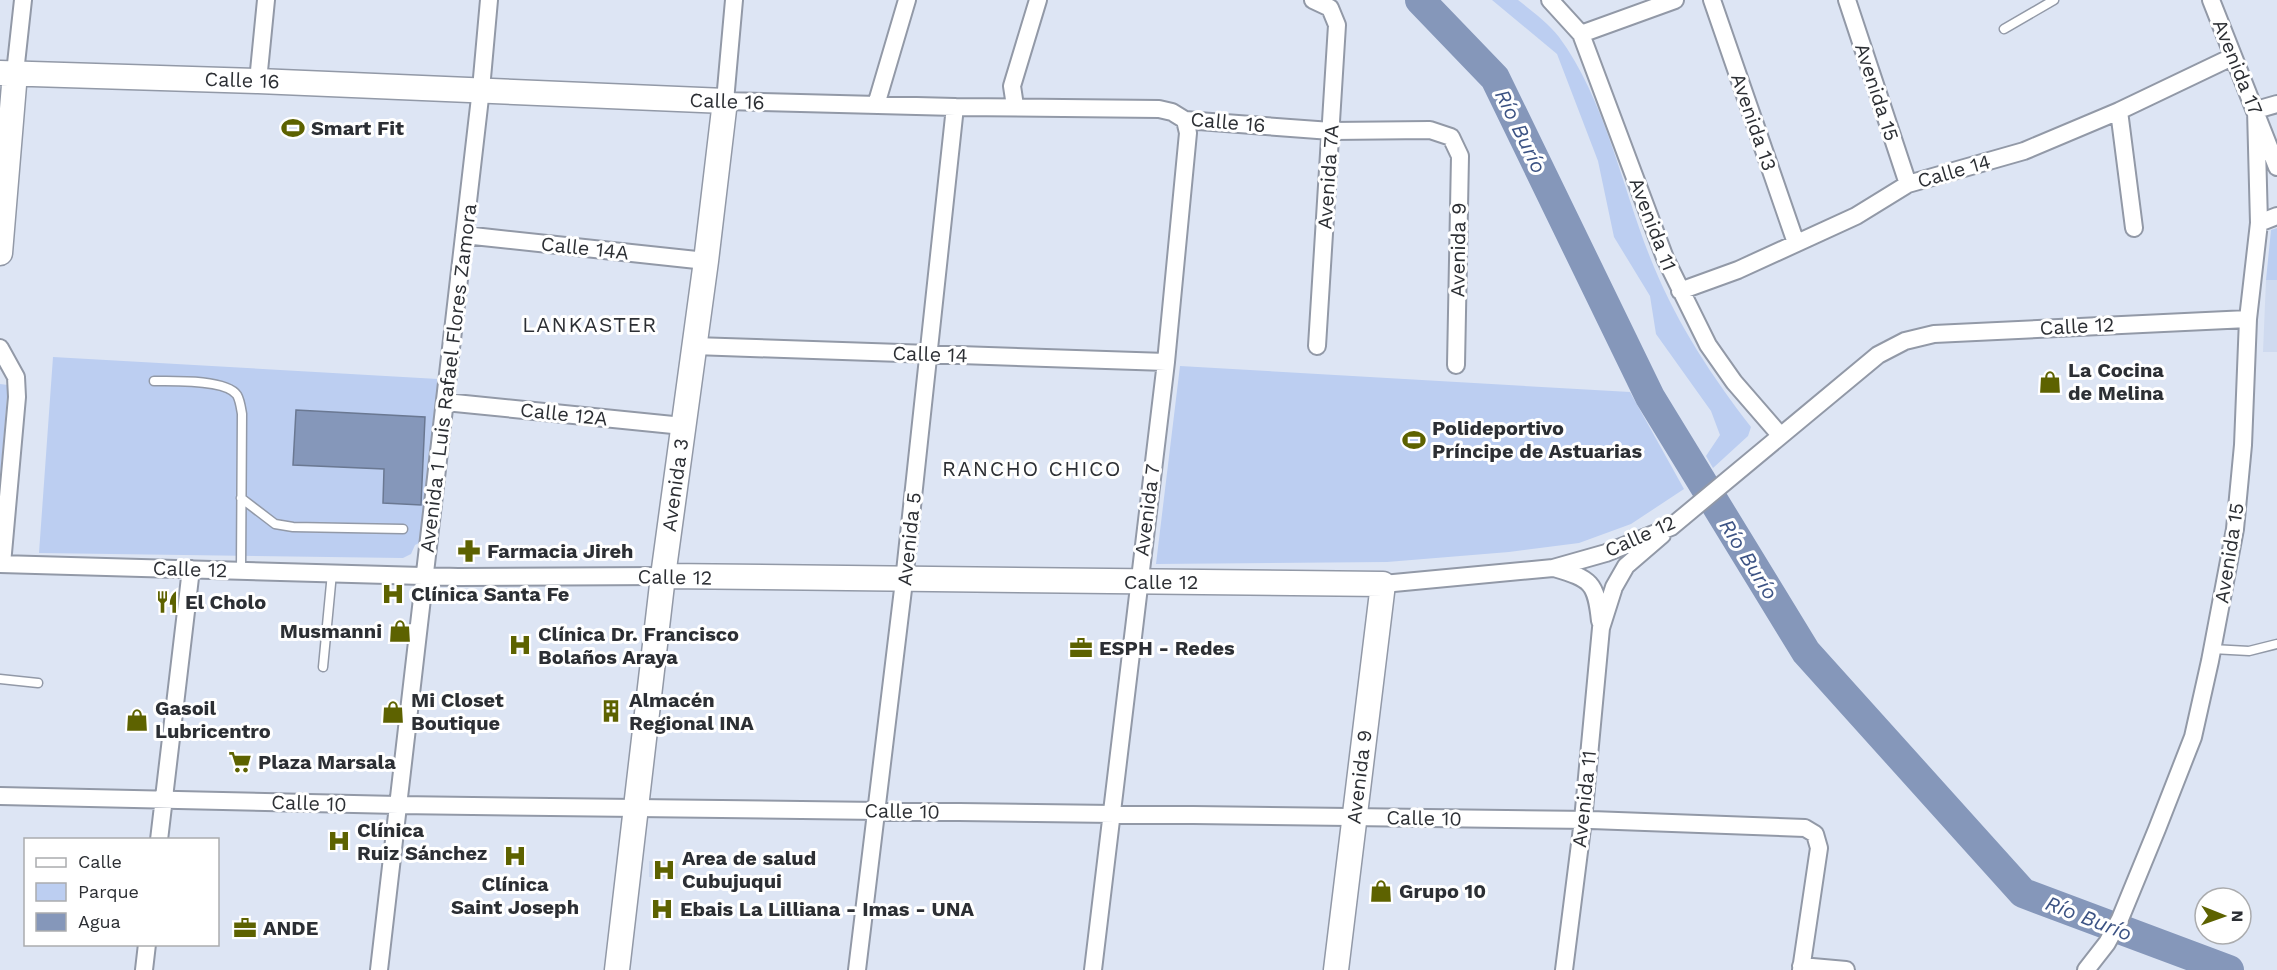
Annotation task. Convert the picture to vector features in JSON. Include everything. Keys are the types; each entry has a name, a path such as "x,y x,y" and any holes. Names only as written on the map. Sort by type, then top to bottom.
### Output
{"street":[{"path":"0,253 7,73 23,0"},
{"path":"258,81 266,0"},
{"name":"Avenida 1 Luis Rafael Flores Zamora","path":"379,970 481,89 489,0"},
{"name":"Avenida 3","path":"617,970 663,576 706,261 725,101 734,0"},
{"path":"876,105 907,0"},
{"path":"1016,106 1012,86 1038,0"},
{"name":"Avenida 7A","path":"1313,0 1330,8 1337,25 1317,346"},
{"name":"Avenida 11","path":"1550,0 1581,34 1680,291 1717,360 1780,435"},
{"path":"1581,34 1675,0"},
{"name":"Avenida 13","path":"1712,0 1796,243"},
{"name":"Avenida 15","path":"1847,0 1908,184"},
{"name":"Avenida 17","path":"2211,0 2277,167"},
{"name":"Calle 14","path":"1680,291 1738,270 1856,216 1908,184 2024,151 2119,111 2232,57"},
{"name":"Calle 16","path":"7,73 481,89 725,101 1160,109 1172,112 1185,120 1331,130 1430,130 1450,137"},
{"path":"2256,110 2277,104"},
{"name":"Avenida 5","path":"857,970 904,580 955,107"},
{"name":"Avenida 15","path":"2086,970 2107,943 2120,920 2193,738 2212,649 2235,529 2243,445 2248,319 2259,224 2256,110"},
{"path":"2119,111 2134,228"},
{"name":"Avenida 7","path":"1093,970 1166,362 1188,133 1185,120"},
{"name":"Avenida 9","path":"1450,137 1460,156 1456,365"},
{"path":"2259,224 2277,216"},
{"name":"Calle 14A","path":"464,235 706,261"},
{"name":"Calle 12","path":"1,564 425,575 1383,584 1553,568 1606,553 1671,527 1878,355 1905,341 1968,331 2248,319"},
{"name":"Calle 14","path":"694,346 1166,362"},
{"path":"0,348 16,377 17,397 1,564"},
{"name":"Calle 12A","path":"445,402 683,426"},
{"name":"Avenida 11","path":"1564,970 1583,820 1601,628 1614,587 1626,566 1671,527"},
{"name":"Avenida 11","path":"1553,568 1582,577 1590,584 1597,595 1601,628"},
{"path":"159,838 191,569"},
{"name":"Avenida 9","path":"1336,970 1383,584"},
{"name":"Calle 10","path":"0,796 164,798 398,806 1583,820 1805,828 1815,834 1819,848 1801,968"},
{"path":"144,970 147,946"},
{"path":"1801,968 1846,970"}],"lane":[{"path":"2004,29 2054,0"},
{"path":"154,381 185,381 213,385 232,391 238,396 242,414 241,570"},
{"path":"242,498 275,524 293,527 403,529"},
{"path":"323,667 333,573"},
{"path":"2212,649 2249,651 2277,644"},
{"path":"0,679 38,683"}],"shaded area":[{"path":"2266,280 2277,280 2277,352 2263,352"},
{"name":"Area de salud Cubujuqui","path":"649,861 678,863 678,878 649,877"}],"green space":[{"path":"1492,0 1518,0 1555,32 1576,63 1602,119 1643,239 1674,310 1697,350 1751,427 1748,436 1713,468 1706,456 1720,435 1711,411 1656,334 1650,296 1614,237 1598,161 1557,54"},
{"path":"2277,228 2277,280 2266,280 2271,230"},
{"path":"53,357 438,379 427,539 415,545 411,554 403,558 39,553"},
{"name":"Polideportivo Príncipe de Astuarias","path":"1180,366 1630,392 1684,489 1631,524 1579,543 1509,552 1387,562 1156,564"},
{"path":"0,384 8,385 0,478"}],"water":[{"path":"296,410 425,417 421,505 383,503 384,469 293,465"}],"waterway":[{"name":"Río Burío","path":"1420,0 1495,78 1650,397 1806,652 2023,893 2229,970"}],"place":[{"name":"Smart Fit","path":"293,128"},
{"name":"La Cocina de Melina","path":"2050,382"},
{"name":"Polideportivo Príncipe de Astuarias","path":"1414,440"},
{"name":"Farmacia Jireh","path":"469,551"},
{"name":"Clínica Santa Fe","path":"393,594"},
{"name":"El Cholo","path":"167,602"},
{"name":"Musmanni","path":"400,631"},
{"name":"Clínica Dr. Francisco Bolaños Araya","path":"520,645"},
{"name":"ESPH - Redes","path":"1081,648"},
{"name":"Almacén Regional INA","path":"611,711"},
{"name":"Mi Closet Boutique","path":"393,712"},
{"name":"Gasoil Lubricentro","path":"137,720"},
{"name":"Plaza Marsala","path":"240,762"},
{"name":"Clínica Ruiz Sánchez","path":"339,841"},
{"name":"Clínica Saint Joseph","path":"515,856"},
{"name":"Area de salud Cubujuqui","path":"664,870"},
{"name":"Grupo 10","path":"1381,891"},
{"name":"Ebais La Lilliana - Imas - UNA","path":"662,909"},
{"name":"ANDE","path":"245,928"}],"district":[{"name":"LANKASTER","path":"590,324"},
{"name":"RANCHO CHICO","path":"1032,468"}]}
